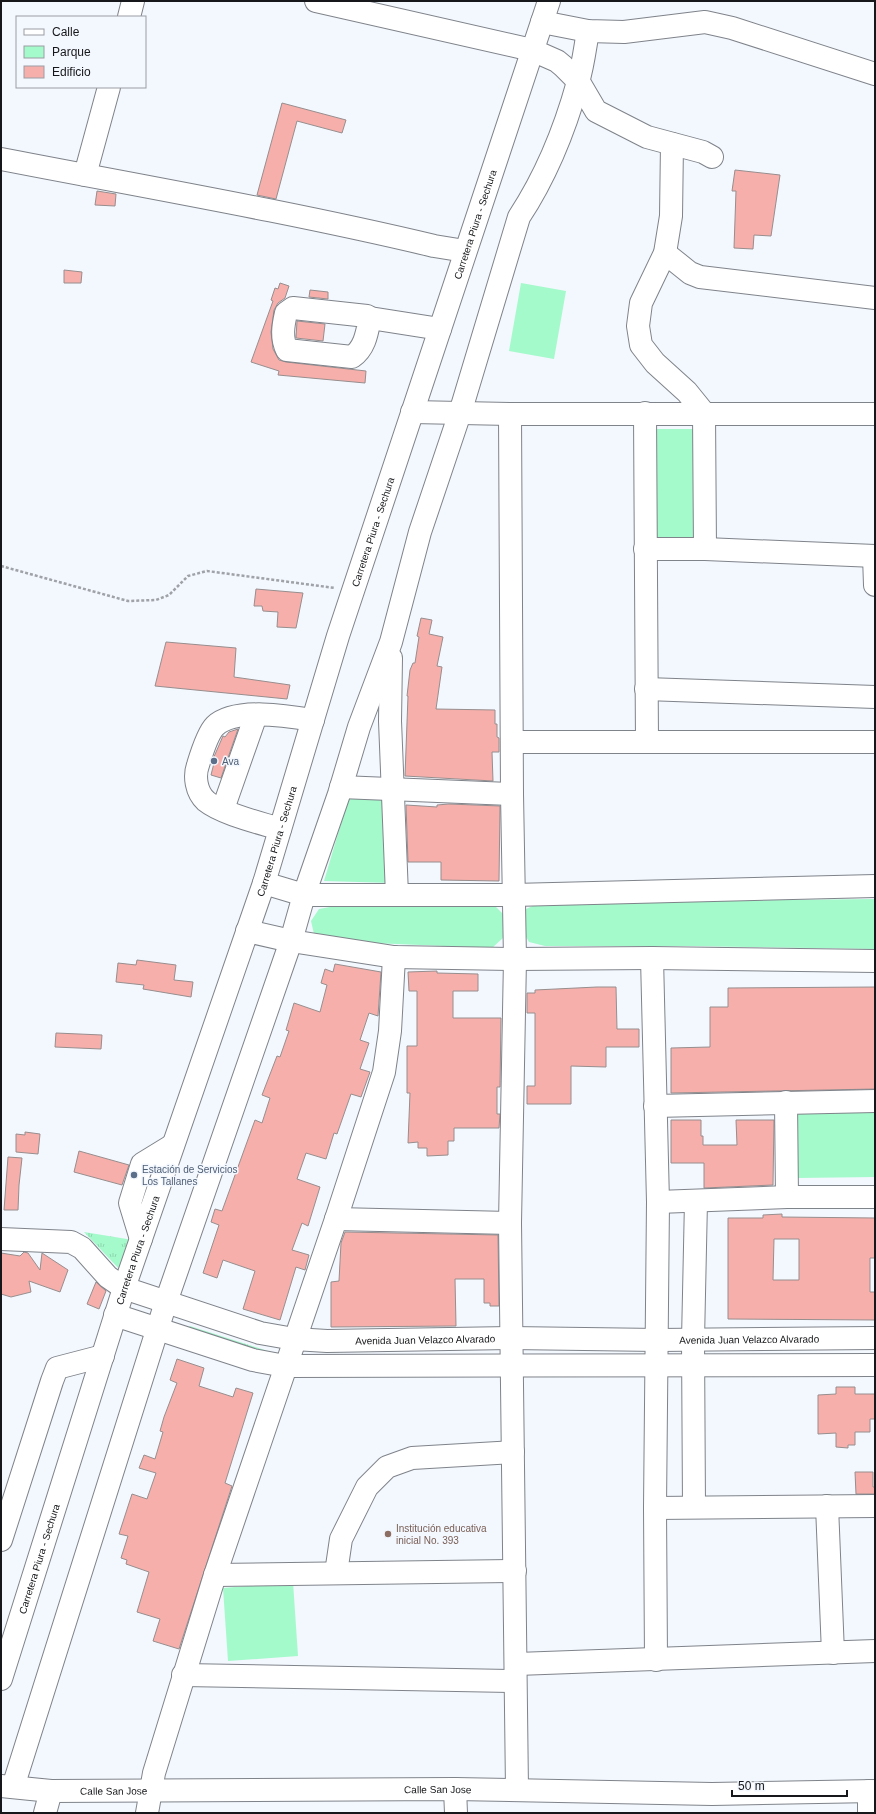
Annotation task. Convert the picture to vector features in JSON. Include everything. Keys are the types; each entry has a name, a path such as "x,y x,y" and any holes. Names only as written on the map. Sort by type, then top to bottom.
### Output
{"street":[{"path":"129,16 133,1"},
{"path":"316,1 532,50 557,61 579,82 596,111 647,137 702,152 712,157"},
{"name":"Carretera Piura - Sechura","path":"1,1679 115,1315 264,883 353,591 549,1"},
{"path":"542,22 588,31 624,32 705,22 732,28 875,74"},
{"path":"7,1786 166,1302 291,941 304,895 341,787 359,727 392,642 420,532 460,413 519,216 532,196 550,162 579,82 588,31"},
{"path":"85,175 109,88"},
{"path":"672,144 671,216 665,253 641,303 638,326 641,345 655,363 688,392 704,413 705,549"},
{"path":"1,159 188,196 232,202 434,246 465,251"},
{"path":"665,253 690,273 700,278 875,298"},
{"path":"370,318 440,328"},
{"path":"412,412 510,414 875,414"},
{"path":"645,413 647,742"},
{"path":"510,414 512,794 515,959 510,1223 517,1790"},
{"path":"645,549 705,549 874,556 875,584"},
{"path":"392,642 390,721 397,895"},
{"path":"646,689 875,697"},
{"path":"280,829 235,815 206,801 198,788 195,774 202,752 215,726 229,718 269,713 313,720"},
{"path":"223,809 256,715"},
{"path":"512,742 875,742"},
{"path":"341,787 512,794"},
{"path":"264,883 304,895 513,895 875,886"},
{"path":"247,931 291,941 394,956 515,959 652,958 875,961"},
{"path":"147,1813 150,1790 183,1675 215,1575 336,1219 384,1072 390,1032 394,956"},
{"path":"652,958 658,1202 658,1366 655,1508 656,1660"},
{"path":"655,1106 875,1101"},
{"path":"786,1102 787,1197"},
{"path":"658,1202 787,1197 875,1197"},
{"path":"694,1507 693,1340 696,1201"},
{"path":"336,1219 510,1223"},
{"name":"Avenida Juan Velazco Alvarado","path":"1,1239 71,1242 82,1248 108,1277 124,1288 260,1333 294,1339 327,1341 511,1338 693,1340 875,1338"},
{"path":"115,1315 253,1360 285,1366 511,1367 875,1365"},
{"path":"1,1540 57,1368 102,1356"},
{"path":"336,1573 341,1539 367,1487 387,1468 412,1458 513,1452"},
{"path":"827,1506 833,1653"},
{"path":"655,1508 875,1506"},
{"path":"215,1575 515,1571"},
{"path":"183,1675 516,1672 656,1660 875,1651"},
{"name":"Calle San Jose","path":"7,1786 51,1791 517,1790 712,1803 872,1791"},
{"path":"456,1789 456,1813"},
{"path":"45,1813 51,1791"},
{"path":"868,1813 872,1791"}],"path":[{"path":"1,566 128,601 156,600 169,595 188,576 207,571 353,591"}],"green space":[{"path":"521,283 566,291 554,359 509,351"},
{"path":"656,429 698,429 699,538 657,539"},
{"path":"350,793 389,795 392,883 324,881"},
{"path":"875,899 875,949 688,946 545,946 529,942 521,928 526,909 539,903"},
{"path":"495,906 503,914 508,926 503,938 492,948 324,941 314,934 311,921 319,909 330,907"},
{"path":"875,1108 875,1177 797,1178 797,1109"},
{"path":"84,1232 133,1240 122,1272"},
{"path":"190,1326 280,1355 281,1358 187,1329"},
{"path":"293,1582 298,1656 228,1661 223,1588"}],"building":[{"path":"282,103 346,120 342,133 297,121 276,199 257,195"},
{"path":"735,170 780,175 771,236 754,235 753,249 734,248 736,191 732,191"},
{"path":"97,191 116,194 115,206 95,205"},
{"path":"64,270 82,272 81,283 64,283"},
{"path":"280,283 289,286 285,298 278,303 274,310 271,332 273,349 279,360 366,371 365,383 278,375 279,371 251,362 273,301 271,300 275,288 278,289"},
{"path":"310,290 328,292 328,299 309,297"},
{"path":"297,321 325,324 323,341 296,338"},
{"path":"256,589 303,593 296,628 277,627 278,612 263,611 262,606 254,606"},
{"path":"421,618 432,620 429,634 443,637 437,666 442,667 436,709 495,710 495,724 497,724 497,737 499,738 499,752 492,752 493,781 405,776 407,696 410,670 413,663 415,663 419,637 417,636"},
{"path":"166,642 236,648 234,677 290,685 287,699 155,686"},
{"path":"238,729 221,778 211,775 215,759 213,759 223,736 225,737 229,732"},
{"path":"406,805 437,807 437,805 500,806 499,881 441,880 441,862 408,862"},
{"path":"137,960 176,965 174,980 193,982 191,997 143,989 144,985 116,982 118,963 136,965"},
{"path":"335,964 381,972 378,1016 369,1013 360,1040 369,1043 360,1069 370,1072 361,1097 351,1094 337,1134 334,1133 326,1159 306,1153 297,1179 320,1187 308,1226 302,1223 292,1250 309,1255 305,1270 296,1267 280,1320 243,1309 255,1271 223,1260 217,1278 203,1273 219,1225 211,1222 215,1209 222,1211 255,1120 262,1123 270,1098 262,1095 277,1056 280,1057 289,1031 286,1030 294,1003 320,1012 327,985 321,983 325,969 333,972"},
{"path":"437,971 437,973 478,974 478,991 453,991 453,1018 501,1018 500,1087 497,1087 497,1114 500,1114 499,1128 454,1128 454,1141 448,1141 448,1155 427,1156 427,1148 418,1148 418,1142 408,1143 410,1093 407,1093 407,1046 417,1046 417,991 409,991 408,972"},
{"path":"616,987 617,1029 639,1029 639,1047 606,1047 606,1067 571,1066 571,1104 527,1104 527,1086 535,1086 535,1013 527,1013 527,993 535,993 535,990"},
{"path":"875,987 875,1089 671,1093 671,1048 710,1047 710,1007 728,1007 728,988"},
{"path":"56,1033 102,1035 101,1049 55,1047"},
{"path":"671,1120 701,1120 701,1136 703,1136 703,1145 737,1145 736,1120 774,1120 773,1185 704,1188 704,1163 671,1163"},
{"path":"25,1132 40,1134 38,1154 16,1152 16,1134 25,1135"},
{"path":"79,1151 129,1165 122,1185 74,1172"},
{"path":"8,1157 22,1158 18,1210 4,1210"},
{"path":"782,1214 782,1217 875,1218 875,1258 870,1258 870,1292 875,1292 875,1320 728,1319 728,1218 763,1218 763,1215","holes":["774,1239 799,1239 799,1280 773,1280"]},
{"path":"345,1232 498,1235 499,1306 490,1306 490,1303 484,1303 484,1279 455,1279 456,1326 331,1327 331,1282 339,1281 341,1243"},
{"path":"24,1252 28,1253 40,1270 42,1253 68,1270 60,1292 29,1281 31,1292 11,1297 1,1294 1,1253 20,1256"},
{"path":"96,1282 106,1291 99,1309 87,1304"},
{"path":"177,1359 204,1368 199,1386 233,1397 236,1388 253,1393 225,1483 232,1486 179,1649 153,1641 160,1619 137,1612 149,1572 126,1564 127,1560 121,1558 128,1536 119,1534 132,1494 147,1499 156,1473 139,1468 144,1455 155,1459 163,1432 160,1431 164,1417 177,1383 170,1380"},
{"path":"836,1387 855,1387 855,1394 875,1394 875,1419 870,1419 870,1432 855,1432 855,1445 848,1445 848,1448 836,1447 836,1433 818,1434 818,1395 836,1394"},
{"path":"855,1472 873,1472 873,1487 875,1487 875,1494 856,1494"}],"place":[{"name":"Ava","path":"214,761"},
{"name":"Estación de Servicios Los Tallanes","path":"134,1175"},
{"name":"Institución educativa inicial No. 393","path":"388,1534"}]}
